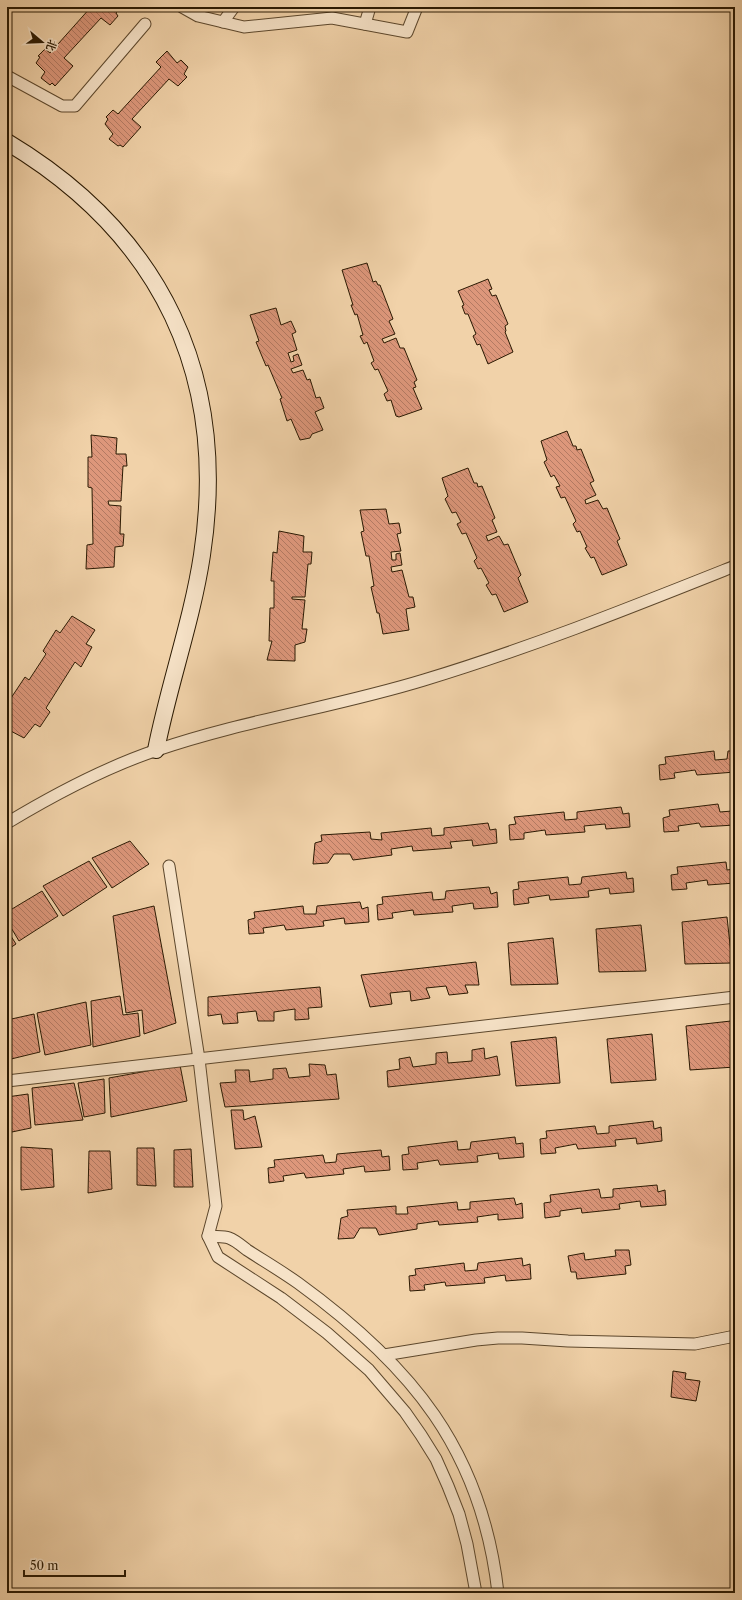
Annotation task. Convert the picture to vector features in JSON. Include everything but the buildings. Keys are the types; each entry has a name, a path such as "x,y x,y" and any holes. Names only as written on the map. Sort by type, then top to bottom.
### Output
{"street":[{"path":"182,7 198,16 244,27 332,18 406,32 417,7"},
{"path":"223,22 234,7"},
{"path":"365,24 370,7"},
{"path":"7,76 62,106 75,106 145,24"},
{"path":"7,142 52,171 73,187 117,232 139,259 157,286 172,314 184,341 200,396 205,424 208,457 208,504 198,580 187,628 163,714 156,750"},
{"path":"7,823 55,794 90,777 156,750 254,722 388,690 468,666 605,618 735,566"},
{"path":"169,866 199,1059 216,1206 208,1236 218,1257 281,1298 327,1333 368,1370 405,1412 432,1453 448,1486 459,1514 467,1544 476,1593"},
{"path":"7,1081 735,997"},
{"path":"208,1236 229,1238 268,1263 340,1316 384,1355 423,1398 455,1449 469,1477 480,1507 489,1539 498,1593"},
{"path":"384,1355 476,1340 498,1338 695,1344 735,1336"}]}
